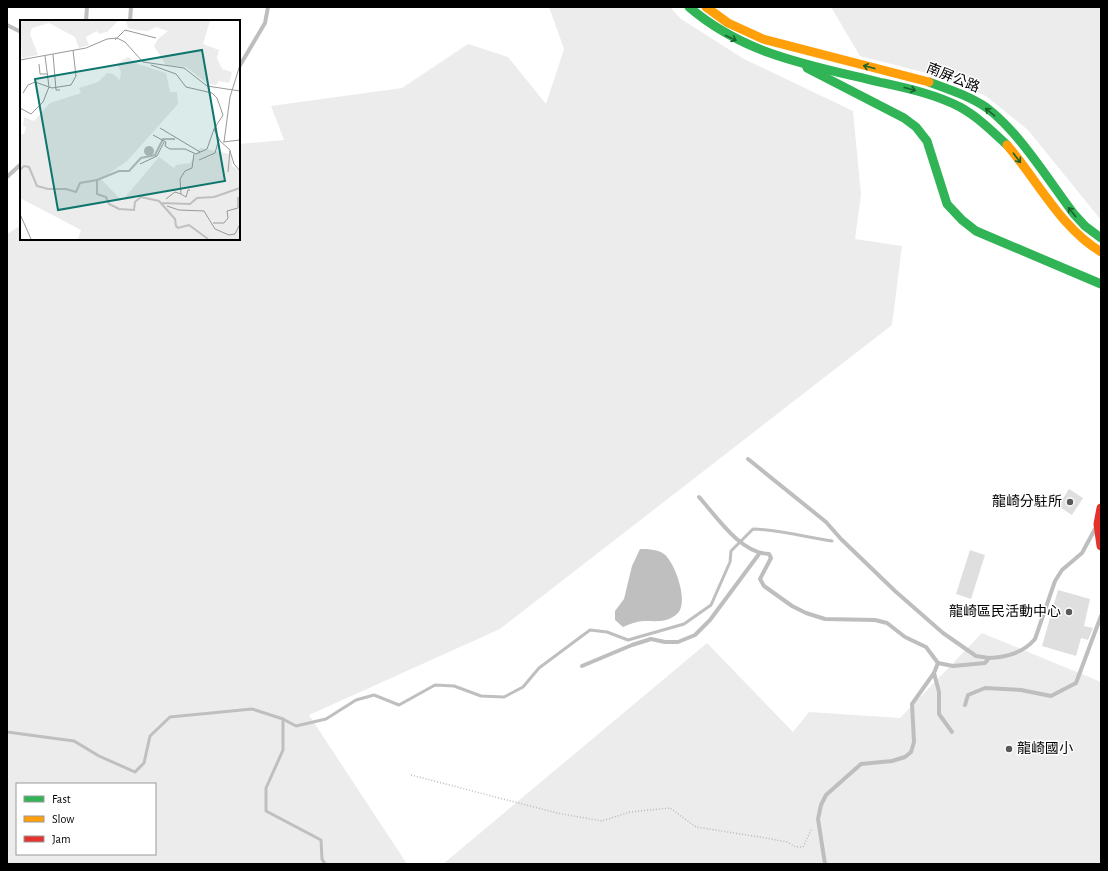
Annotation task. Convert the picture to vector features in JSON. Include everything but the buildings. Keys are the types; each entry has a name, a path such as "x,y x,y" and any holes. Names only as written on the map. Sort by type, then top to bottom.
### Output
{"main road":[{"path":"689,7 707,24 726,36 774,55 791,59"},
{"path":"706,7 728,23 763,39 791,59 904,118 916,127 927,141 931,150 947,204 962,220 976,231 1101,284"},
{"name":"南屏公路","path":"763,39 796,49 930,82 974,100 993,113 1014,135 1074,214 1085,226 1101,238"},
{"name":"南屏公路","path":"791,59 943,98 976,117 1004,141 1065,223 1090,246 1101,252"},
{"path":"1101,508 1098,524 1101,546"}],"lane":[{"path":"86,20 87,7"},
{"path":"130,20 131,7"},
{"path":"240,65 266,23 268,7"},
{"path":"7,24 20,31"},
{"path":"7,177 20,165"},
{"path":"748,459 826,522 840,539 895,591 943,633 976,656 989,658 1007,657 1029,646 1035,639 1055,581 1062,570 1082,553 1098,524"},
{"path":"699,497 740,542 759,554 769,554 771,558 760,580 764,586 792,606 825,619 871,620 887,622 905,637 926,647 938,664 953,666 985,663 989,658"},
{"path":"582,666 651,639 665,642 678,642 695,635 710,620 759,554"},
{"path":"965,705 968,695 985,688 1022,690 1051,696 1076,683 1101,616"},
{"path":"826,864 818,819 821,805 826,795 861,764 892,761 905,757 911,752 914,742 912,704 934,673 938,664"},
{"path":"934,673 938,692 939,714 952,732"}],"path":[{"path":"411,775 557,813 602,821 630,812 670,808 696,827 773,839 787,842 796,848 803,847 818,819"}],"shaded area":[{"path":"549,7 670,7 681,19 744,59 853,111 861,195 855,239 902,246 892,325 500,629 309,715 407,864 7,864 7,234 20,226 20,240 240,240 240,144 284,140 271,106 402,88 468,44 508,57 546,104 564,49"},
{"path":"831,7 1101,7 1101,220 1028,130 986,96 934,75 860,56"},
{"path":"640,549 658,551 668,558 679,582 682,600 681,608 678,613 666,620 644,621 623,627 615,620 615,611 624,599 632,566"},
{"path":"982,633 1101,682 1101,864 443,864 707,643 793,732 809,712 900,718"}],"waterway":[{"path":"283,719 296,726 326,719 356,700 374,695 399,705 435,685 454,686 481,696 504,697 523,687 539,668 590,630 607,632 628,640 684,624 711,605 730,562 731,551 753,529 783,532 832,541"},
{"path":"7,732 74,741 99,756 135,772 144,763 150,736 170,717 252,709 283,719 283,750 266,788 266,811 321,840 322,859 325,864"}],"traffic: fast":[{"path":"689,7 732,37 779,56 828,70 941,98 973,115 1007,145"},
{"path":"807,68 904,118 916,127 927,141 947,204 962,220 976,231 1101,284"},
{"path":"929,82 973,100 987,108 999,118 1034,158 1074,214 1085,226 1101,238"}],"traffic: slow":[{"path":"706,7 728,23 763,39 929,82"},
{"path":"1007,145 1061,217 1086,242 1101,252"}],"traffic: jam":[{"path":"1101,508 1098,524 1101,546"}],"place":[{"name":"龍崎分駐所","path":"1070,502"},
{"name":"龍崎區民活動中心","path":"1069,612"},
{"name":"龍崎國小","path":"1009,749"}]}
